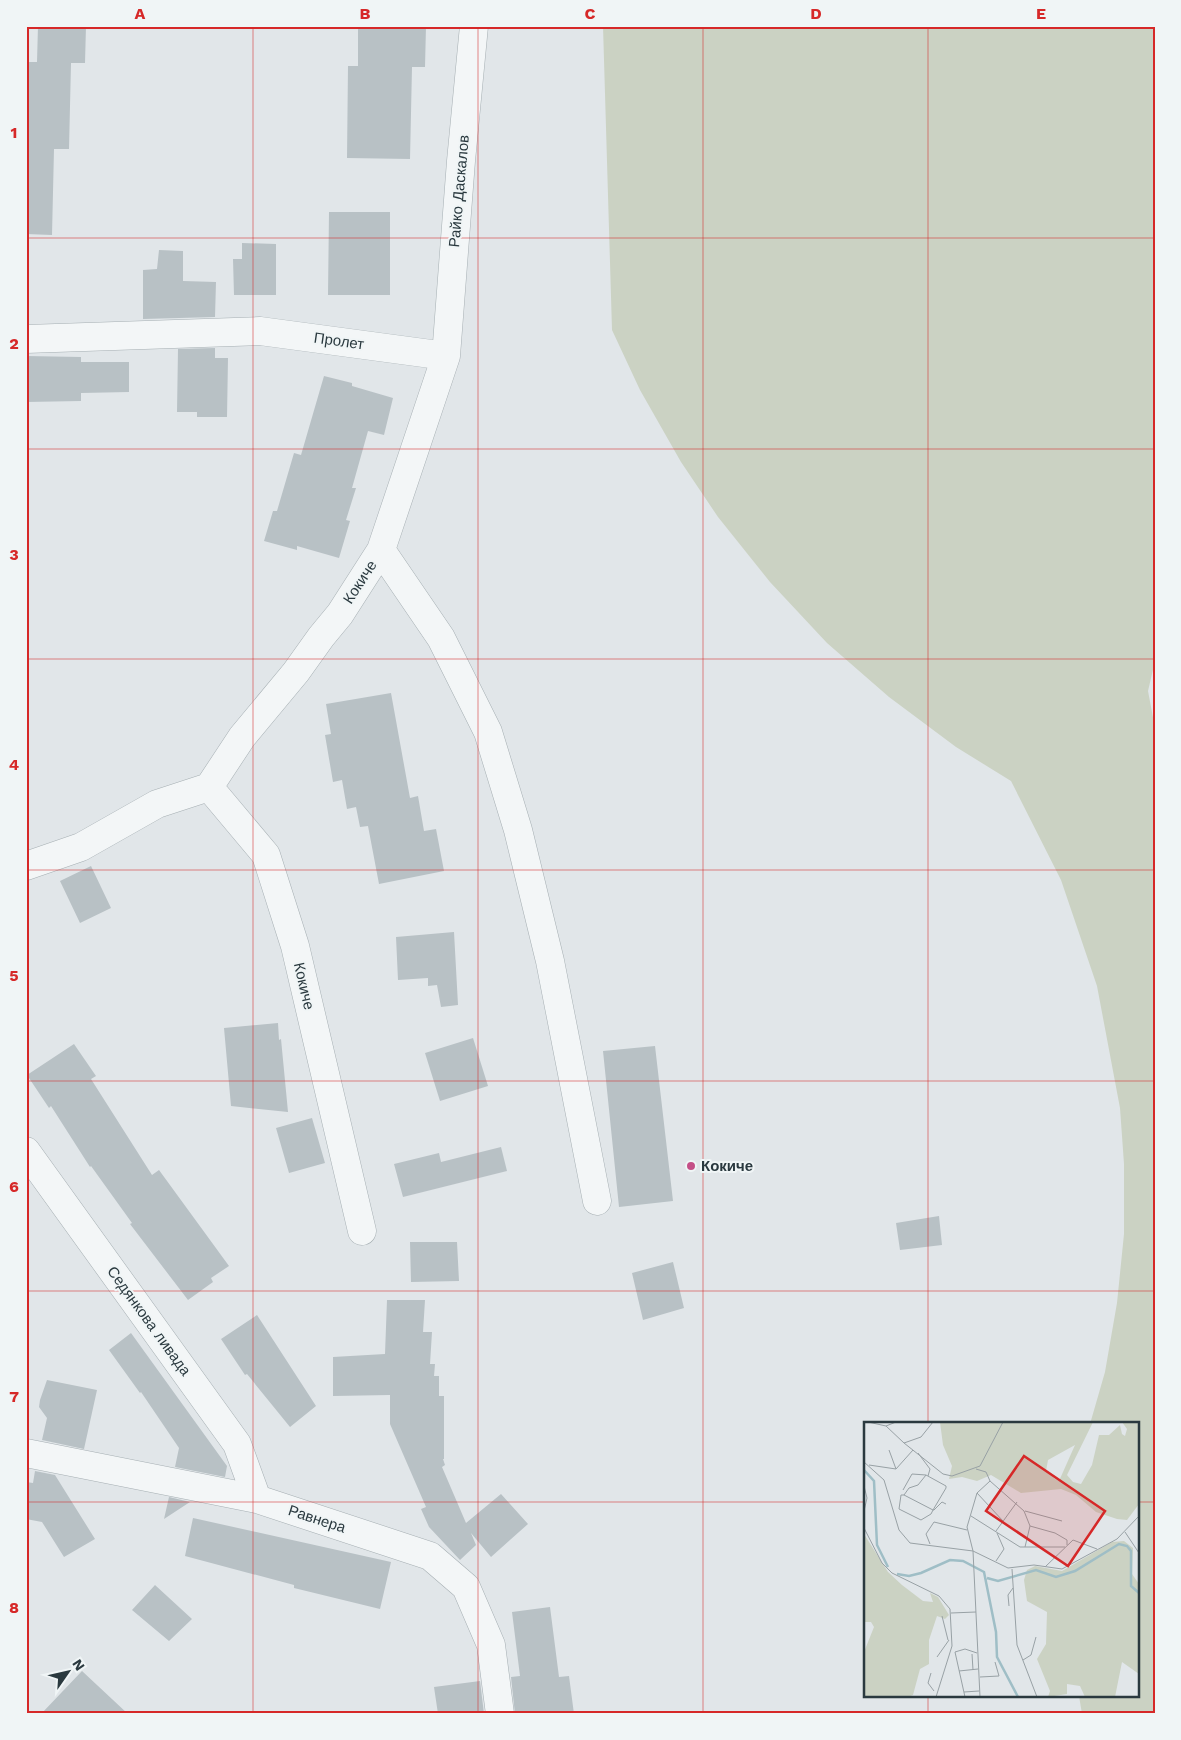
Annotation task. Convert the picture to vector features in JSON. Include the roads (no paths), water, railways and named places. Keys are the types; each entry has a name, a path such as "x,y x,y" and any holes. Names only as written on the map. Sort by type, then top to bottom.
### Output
{"street":[{"name":"Райко Даскалов","path":"446,356 461,161 474,26"},
{"name":"Пролет","path":"26,339 260,331 446,356"},
{"path":"381,550 446,356"},
{"name":"Кокиче","path":"362,1230 295,946 266,855 209,787 242,737 296,672 340,614 381,550 440,638 488,732 518,830 550,961 597,1201"},
{"path":"26,866 81,847 157,804 209,787"},
{"name":"Седянкова ливада","path":"26,1151 237,1444 257,1499"},
{"name":"Равнера","path":"26,1453 257,1499 430,1556 466,1587 491,1645 500,1714"}],"place":[{"name":"Кокиче","path":"691,1166"}]}
